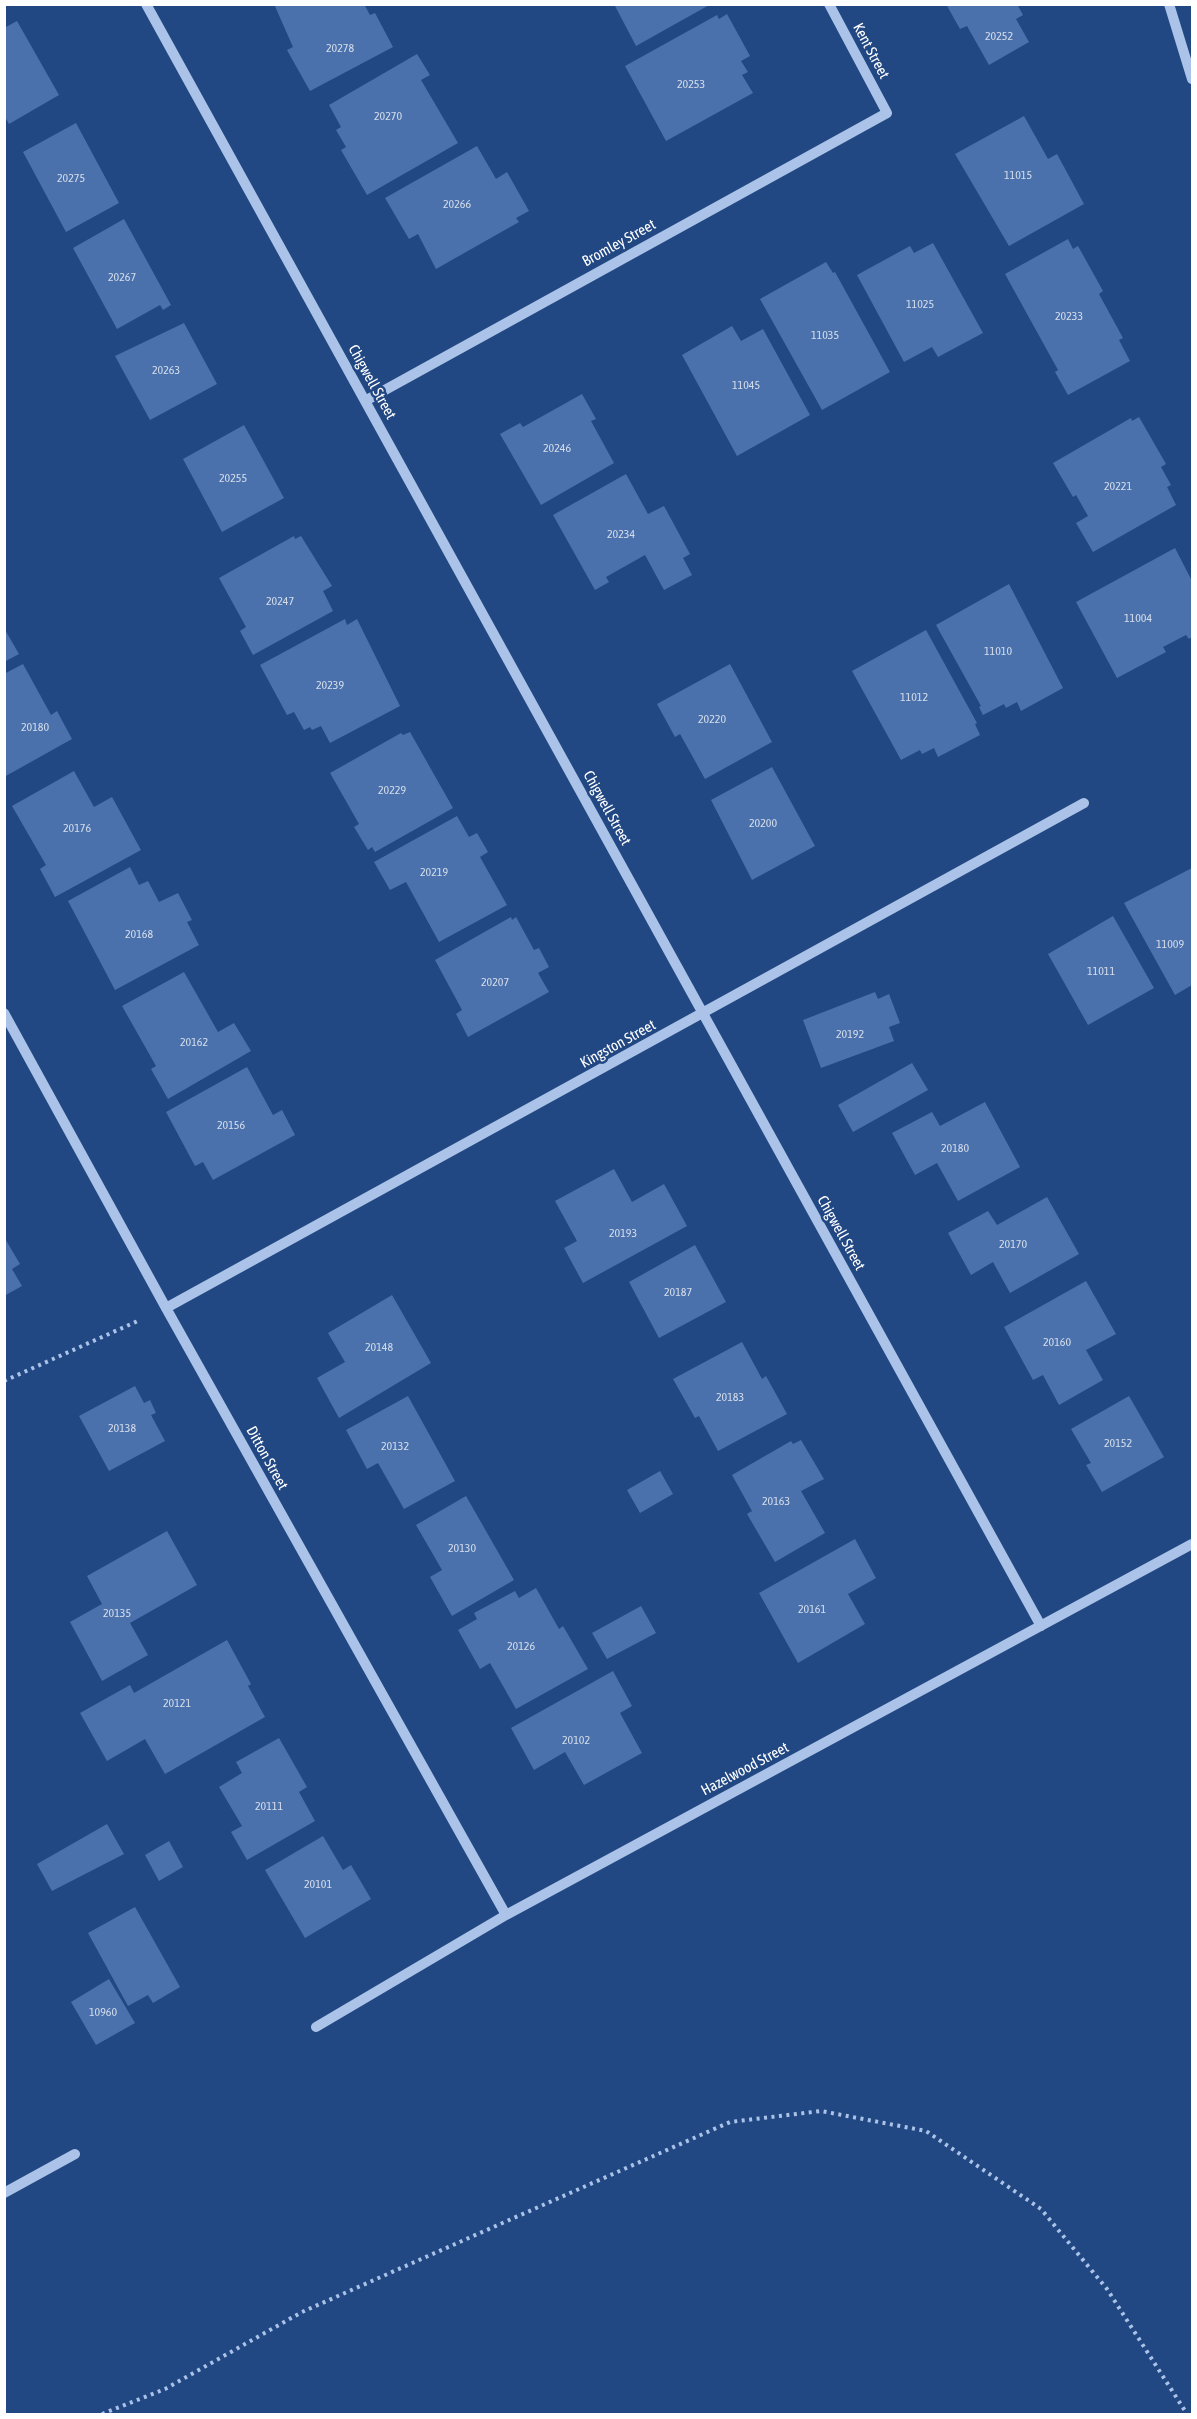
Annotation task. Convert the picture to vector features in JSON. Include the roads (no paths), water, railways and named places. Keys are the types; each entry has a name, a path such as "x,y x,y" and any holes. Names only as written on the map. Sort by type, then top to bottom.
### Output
{"street":[{"name":"Chigwell Street","path":"146,4 1041,1626"},
{"name":"Kent Street","path":"830,4 887,112"},
{"path":"1169,4 1192,79"},
{"name":"Bromley Street","path":"365,401 887,112"},
{"name":"Kingston Street","path":"166,1308 1084,803"},
{"name":"Ditton Street","path":"4,1013 166,1308 506,1915"},
{"name":"Hazelwood Street","path":"316,2027 506,1915 1192,1544"},
{"path":"5,2191 75,2154"}]}
